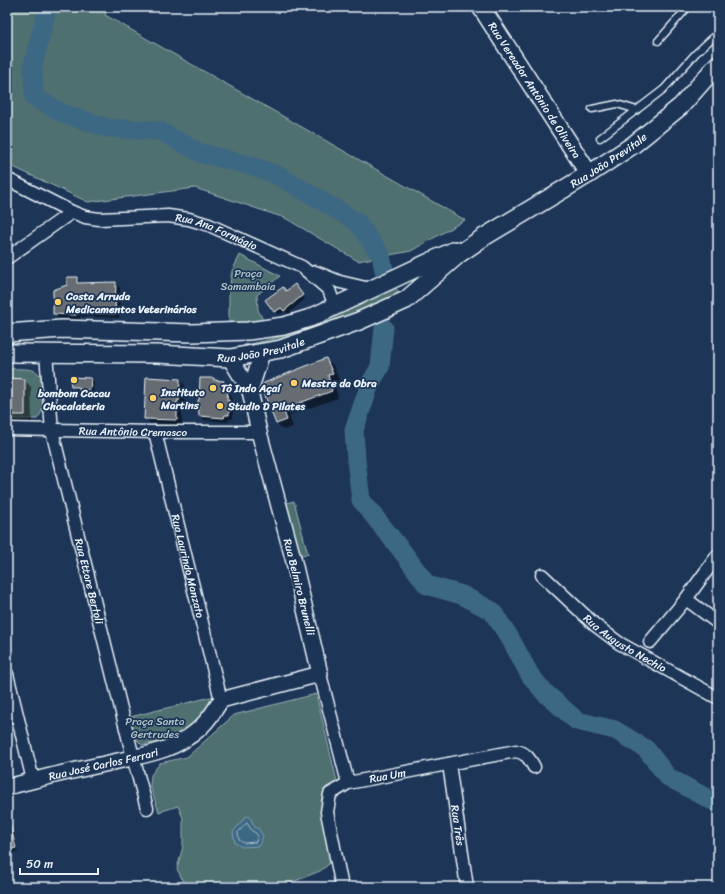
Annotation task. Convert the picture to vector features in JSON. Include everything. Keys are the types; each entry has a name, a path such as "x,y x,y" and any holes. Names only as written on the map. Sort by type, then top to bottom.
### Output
{"main road":[{"name":"Rua Vereador Antônio de Oliveira","path":"481,7 589,174"},
{"name":"Rua João Previtale","path":"7,353 157,354 230,358 281,349 359,322 406,300 459,254 484,237 589,174 633,145 681,106 718,64"},
{"name":"Rua João Previtale","path":"7,333 62,329 192,333 248,331 284,326 310,318 484,237"},
{"path":"398,277 409,286 410,293 406,300"},
{"path":"230,358 232,344 237,338 248,331"}],"street":[{"name":"Rua Ana Formágio","path":"7,179 72,212 86,217 99,219 168,216 189,219 209,225 302,267 330,290 333,301 331,308"},
{"path":"7,258 72,212"},
{"path":"302,267 340,282 370,289"},
{"name":"Rua Ettore Bertoli","path":"46,353 52,431 147,808"},
{"name":"Rua Belmiro Brunelli","path":"250,392 262,353"},
{"name":"Rua Belmiro Brunelli","path":"230,358 250,392 259,432 293,558 320,674 348,783"},
{"name":"Rua Antônio Cremasco","path":"7,429 52,431 259,432"},
{"name":"Rua Laurindo Manzato","path":"155,432 221,700"},
{"path":"650,642 686,599 718,555"},
{"name":"Rua Augusto Nechio","path":"542,575 595,625 619,643 718,698"},
{"path":"686,599 718,623"},
{"path":"7,674 33,780"},
{"path":"221,700 320,674"},
{"name":"Rua José Carlos Ferrari","path":"7,787 171,747 188,738 205,724 221,700"},
{"name":"Rua Um","path":"342,887 327,812 330,794 348,783 516,752 527,756 534,767"},
{"name":"Rua Três","path":"449,764 467,887"}],"lane":[{"path":"658,41 688,7"},
{"path":"600,138 664,89 696,53 718,33"},
{"path":"592,109 617,104 636,110"}],"green space":[{"path":"7,7 107,7 105,15 465,220 411,251 358,261 285,218 195,188 88,202 7,164"},
{"name":"Praça Samambaia","path":"240,255 280,276 257,295 258,310 265,324 229,330 229,290 232,271"},
{"path":"395,287 401,296 324,329 244,352 244,345 283,336 303,329 340,314"},
{"path":"7,369 33,370 39,374 43,383 44,401 42,412 37,419 7,419"},
{"path":"294,501 308,554 298,556 283,504"},
{"path":"316,694 337,781 325,788 321,801 333,856 329,864 320,871 280,887 186,887 177,869 183,846 183,818 178,806 159,812 150,786 151,775 160,763 187,757 234,715"},
{"name":"Praça Santa Gertrudes","path":"215,696 209,716 170,740 142,745 135,736 130,717"}],"water":[{"path":"246,816 250,817 255,828 258,828 263,836 259,846 242,847 235,843 233,832"}],"building":[{"path":"67,277 77,277 77,283 116,282 115,314 76,312 76,315 53,314 53,290 67,285"},
{"path":"295,284 303,295 284,311 281,308 274,312 265,300 283,287 286,291"},
{"path":"326,358 333,374 328,375 332,391 283,409 287,420 276,424 262,388 264,383"},
{"path":"70,377 91,378 90,390 79,390 79,387 71,387"},
{"path":"146,377 180,379 179,401 177,401 177,420 144,419"},
{"path":"7,378 25,379 25,415 7,415"},
{"path":"200,378 214,378 214,380 224,381 223,385 226,385 225,390 228,390 227,400 229,400 229,415 225,415 224,418 199,416 198,400"},
{"path":"10,824 16,848 7,850 7,825"}],"waterway":[{"path":"46,7 46,14 33,65 34,97 62,113 107,128 160,131 200,153 253,166 279,176 358,223 381,256 384,270"},
{"path":"384,328 380,367 370,384 354,430 361,500 427,585 462,595 492,611 510,638 530,675 544,692 577,721 615,730 646,749 668,777 718,803"}],"place":[{"name":"Costa Arruda Medicamentos Veterinários","path":"58,302"},
{"name":"bombom Cacau Chocalateria","path":"74,380"},
{"name":"Mestre da Obra","path":"294,383"},
{"name":"Tô Indo Açaí","path":"213,388"},
{"name":"Instituto Martins","path":"153,398"},
{"name":"Studio D Pilates","path":"220,406"}]}
